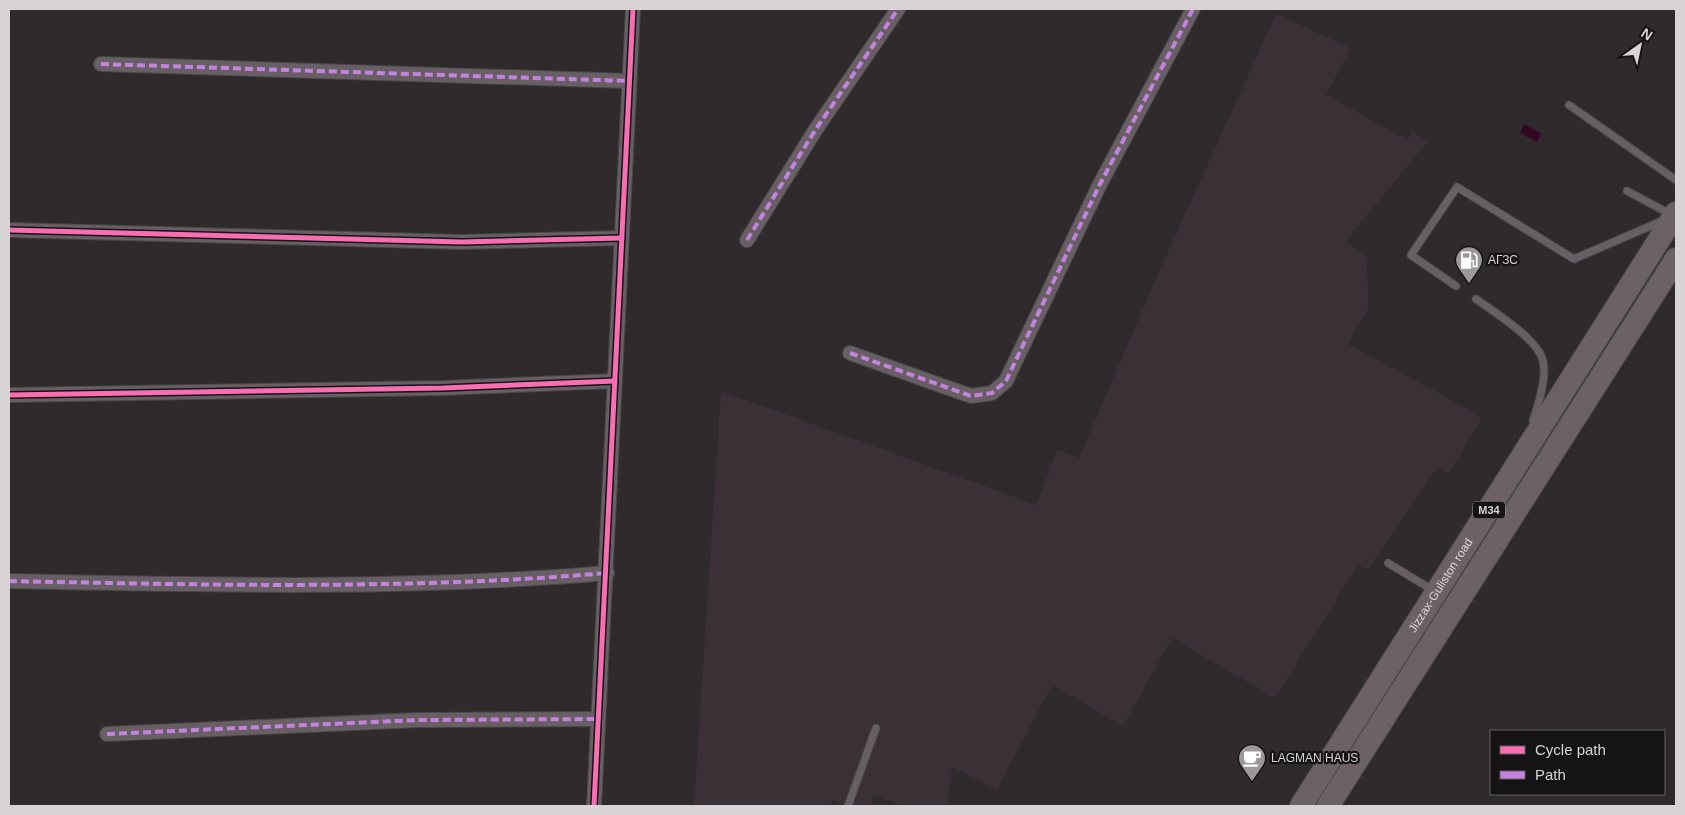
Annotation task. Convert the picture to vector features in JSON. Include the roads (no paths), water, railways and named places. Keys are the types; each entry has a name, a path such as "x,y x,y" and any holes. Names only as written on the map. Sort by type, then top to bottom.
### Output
{"highway":[{"name":"Jizzax-Guliston road","path":"1301,806 1676,215"},
{"name":"Jizzax-Guliston road","path":"1328,806 1676,259"},
{"path":"1436,593 1456,606"}],"street":[{"path":"594,806 634,9"},
{"path":"747,240 816,130 898,9"},
{"path":"850,353 971,396 992,393 1006,381 1099,186 1193,9"},
{"path":"101,64 629,81"},
{"path":"9,230 462,242 622,238"},
{"path":"9,395 443,388 616,381"},
{"path":"9,581 159,584 347,584 528,580 607,573"},
{"path":"107,734 418,720 598,719"}],"lane":[{"path":"1569,105 1676,180"},
{"path":"1456,286 1411,255 1456,187 1574,259 1676,215"},
{"path":"1626,191 1676,215"},
{"path":"1476,299 1525,334 1543,360 1540,398 1522,457"},
{"path":"1388,562 1436,593"},
{"path":"848,806 876,728"}],"place":[{"name":"АГЗС","path":"1469,284"},
{"name":"LAGMAN HAUS","path":"1252,782"}]}
